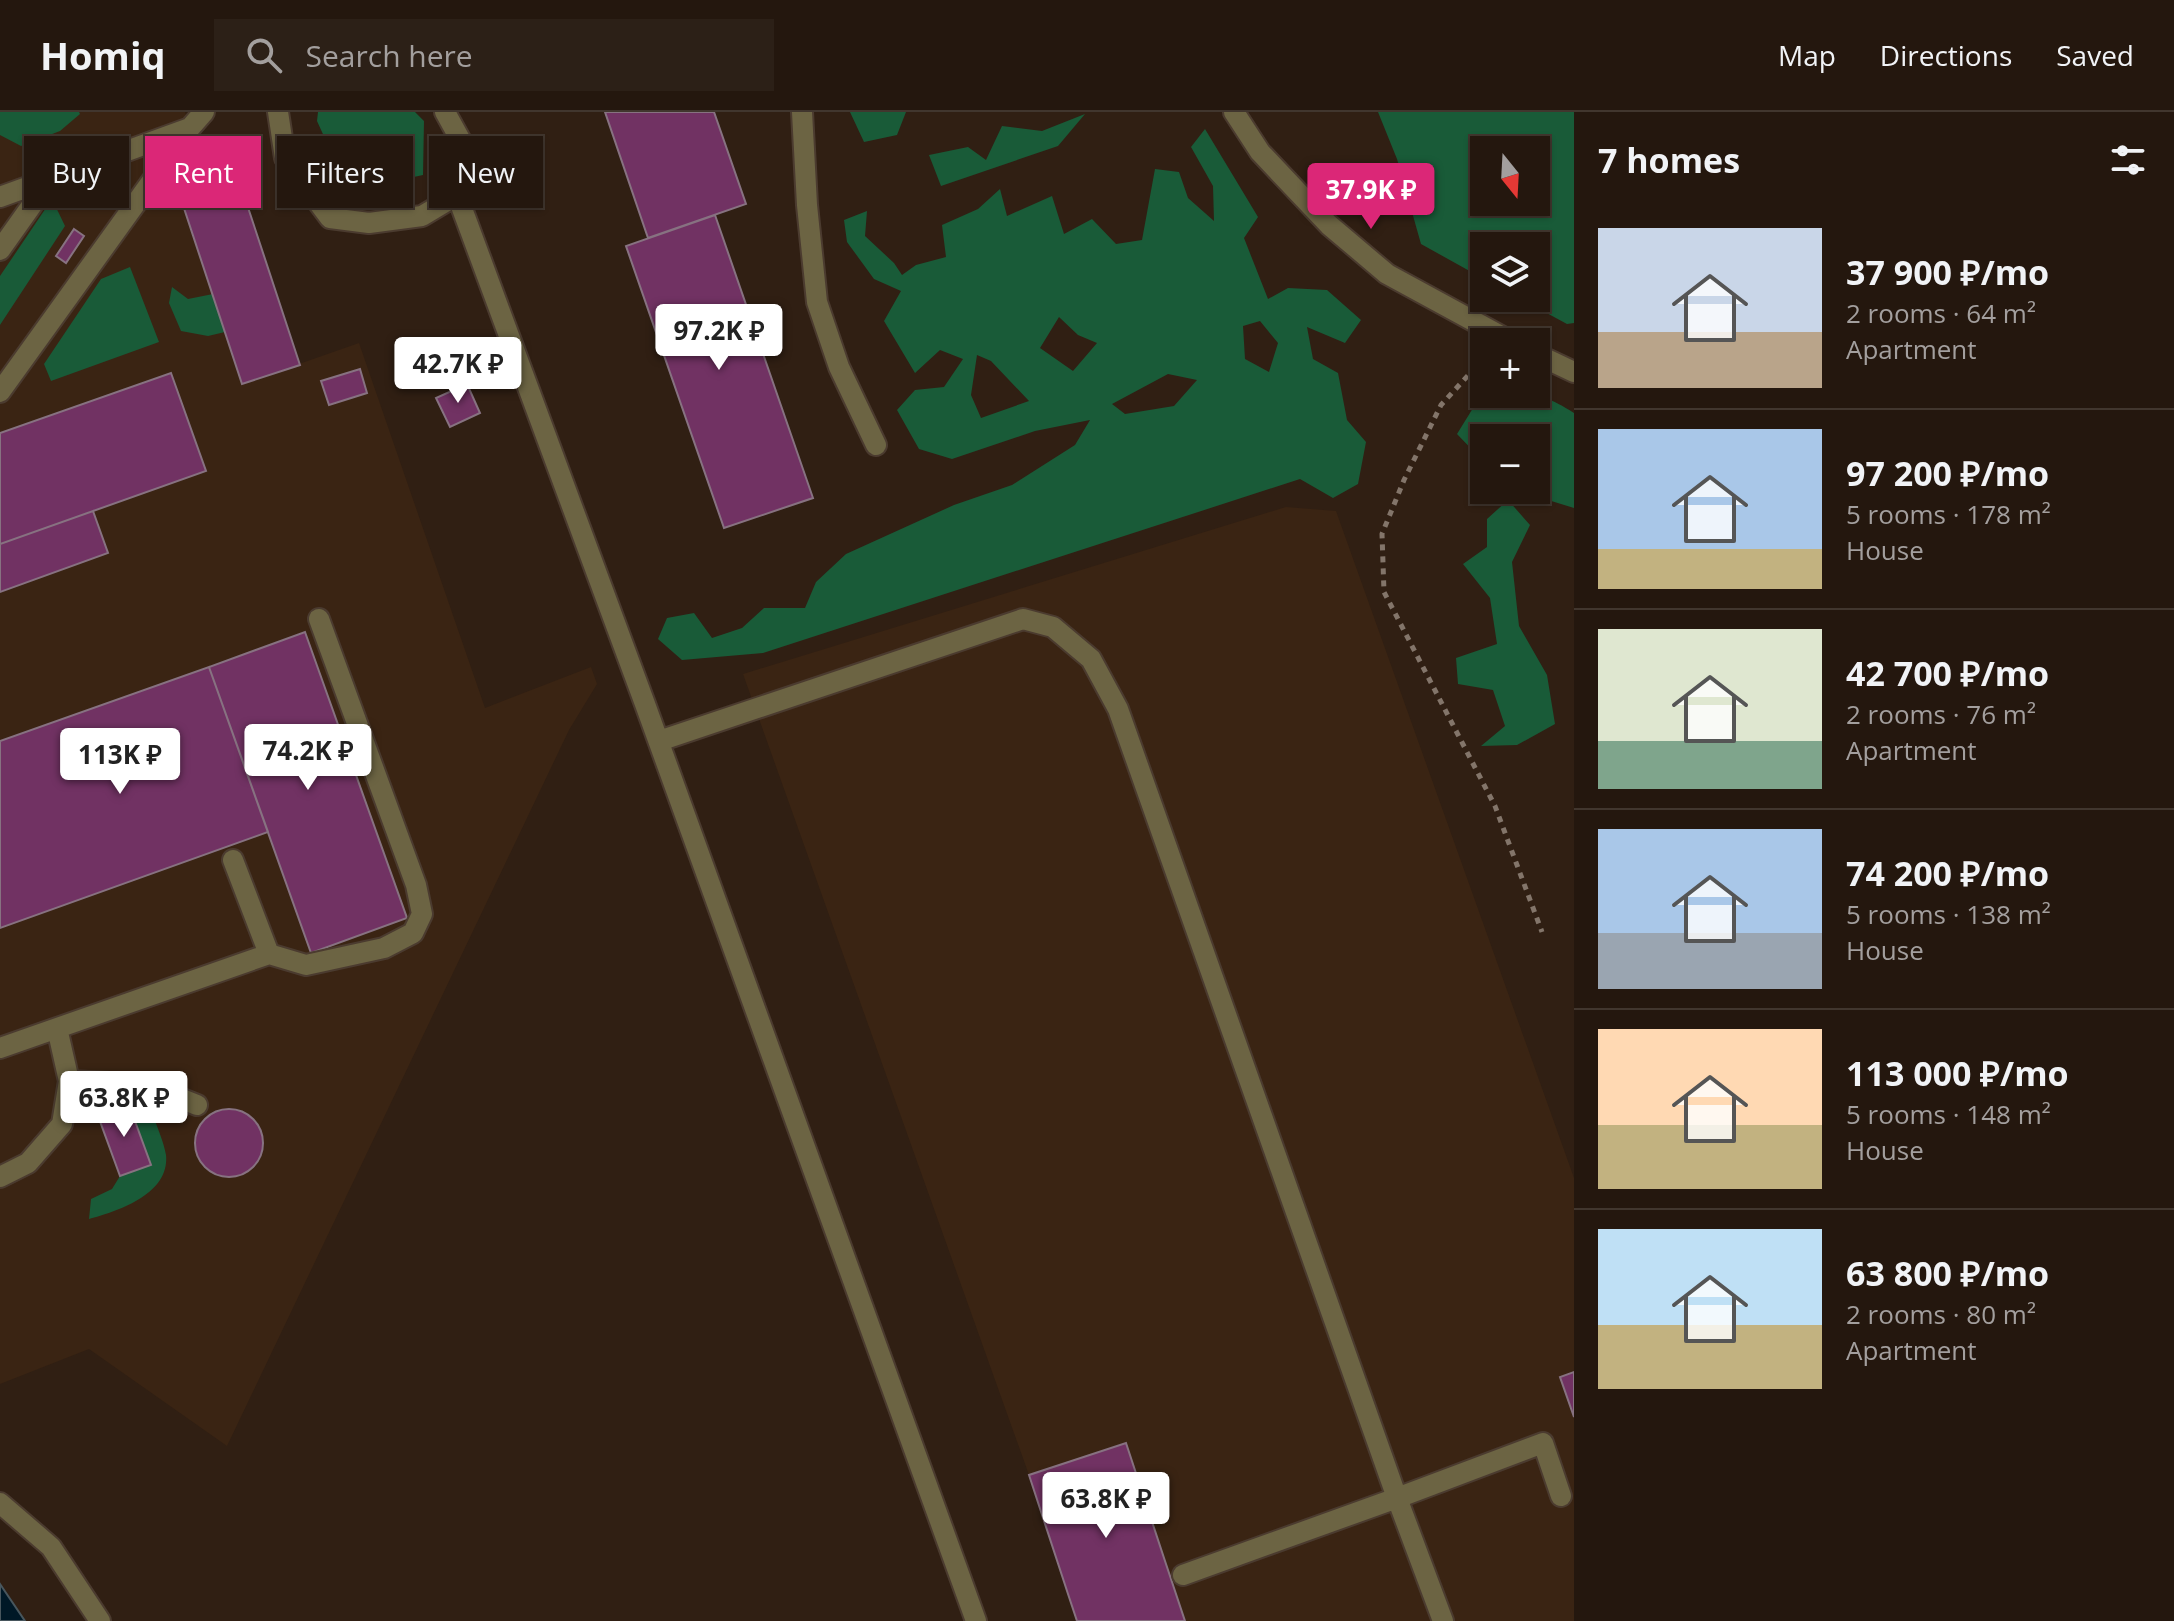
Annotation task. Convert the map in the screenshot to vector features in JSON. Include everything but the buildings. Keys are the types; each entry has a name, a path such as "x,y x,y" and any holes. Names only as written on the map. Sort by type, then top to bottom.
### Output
{"street":[{"path":"0,392 204,112"},
{"path":"278,112 285,158 330,218 369,223 422,216 435,208"},
{"path":"445,112 458,136"},
{"path":"802,112 817,302 839,367 876,445"},
{"path":"1234,112 1260,152 1329,225 1387,274 1486,328"},
{"path":"129,151 190,128"},
{"path":"0,197 24,189"},
{"path":"0,250 30,208"},
{"path":"462,208 659,741 976,1621"},
{"path":"1550,361 1574,372"},
{"path":"0,1048 269,954 306,965 384,948 413,933 422,914 416,885 319,619"},
{"path":"659,741 1023,619 1053,627 1091,659 1118,709 1443,1621"},
{"path":"233,860 269,954"},
{"path":"0,1177 28,1163 62,1124 69,1081 57,1028"},
{"path":"69,1081 130,1084 167,1093 197,1105"},
{"path":"1183,1575 1543,1443 1561,1496"},
{"path":"0,1503 51,1547 100,1621"}],"path":[{"path":"1470,373 1441,405 1404,480 1382,534 1384,592 1495,806 1542,932"}],"shaded area":[{"path":"0,112 185,112 193,136 145,136 145,208 184,208 242,384 359,343 485,708 591,667 597,684 569,730 227,1446 89,1349 0,1384"},
{"path":"1286,507 1336,511 1574,1178 1574,1621 1077,1621 1029,1475 743,674"}],"green space":[{"path":"0,112 80,114 60,131 47,136 24,136 24,145 21,146 0,135"},
{"path":"318,112 415,112 424,121 423,175 413,177 413,136 324,136 317,121"},
{"path":"850,112 906,112 897,135 864,142"},
{"path":"1378,112 1574,112 1574,323 1567,324 1545,312 1550,312 1550,232 1470,232 1470,271 1421,244 1397,159"},
{"path":"1085,114 1058,146 941,186 929,155 968,147 986,160 1002,126 1042,131"},
{"path":"1205,129 1258,217 1244,238 1268,299 1288,288 1327,290 1361,320 1345,343 1307,327 1313,359 1338,373 1347,420 1366,442 1358,484 1333,498 1300,479 763,653 682,660 658,639 667,618 694,613 712,638 742,628 764,608 805,608 816,582 846,554 954,505 1012,485 1075,445 1090,420 1035,431 952,459 919,449 897,410 915,390 944,387 963,359 940,350 915,373 884,321 901,291 874,279 847,242 844,220 867,211 865,236 894,263 902,275 916,265 946,257 942,225 978,209 1000,189 1007,216 1052,196 1064,234 1092,219 1116,244 1142,240 1155,169 1179,172 1188,198 1214,221 1213,186 1191,147","holes":["1059,317 1078,335 1097,343 1073,371 1040,348","1260,321 1278,343 1269,372 1245,359 1243,326","977,355 991,361 1029,401 981,418 971,395","1168,374 1197,380 1174,406 1125,414 1112,404"]},
{"path":"46,208 56,208 65,226 0,325 0,276"},
{"path":"130,267 159,342 51,381 44,364 101,279"},
{"path":"172,287 188,299 213,294 225,332 208,336 181,331 169,303"},
{"path":"1550,400 1574,413 1574,508 1550,501 1550,424 1470,424 1470,448 1457,434 1473,408 1550,408"},
{"path":"1504,504 1512,504 1530,525 1512,562 1519,626 1547,675 1555,724 1517,745 1481,746 1505,726 1493,690 1458,684 1456,658 1497,644 1490,598 1463,564 1487,547 1487,519"},
{"path":"128,1102 154,1118 165,1150 165,1169 160,1180 140,1199 89,1219 91,1199 112,1189 120,1176 151,1164"}],"water":[{"path":"0,1584 25,1621 0,1621"}]}
